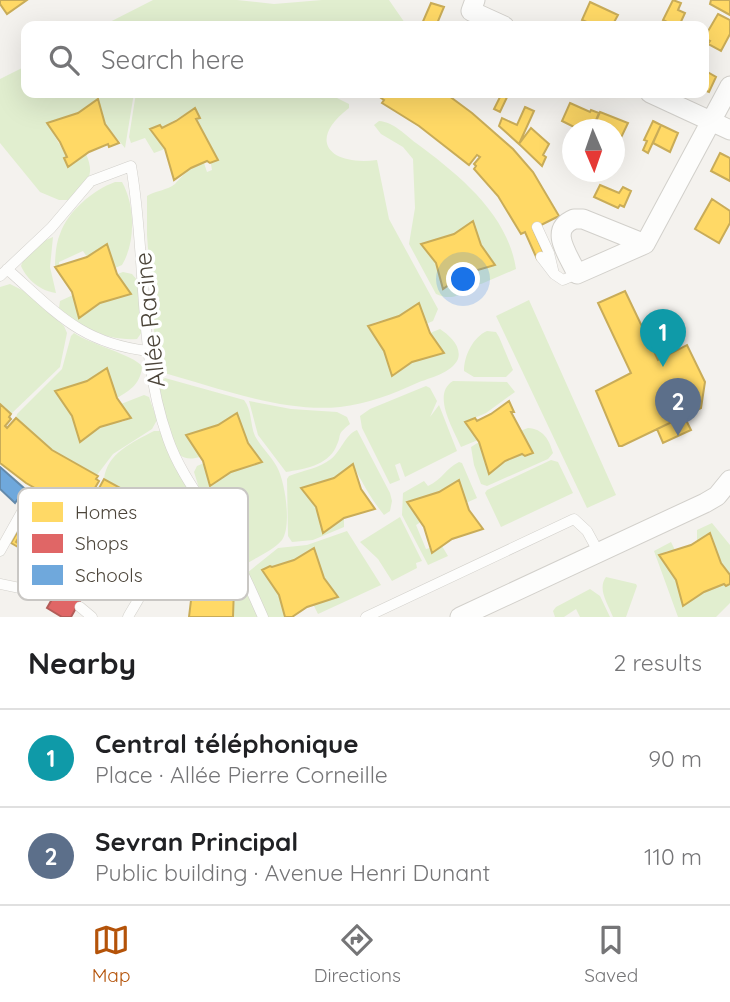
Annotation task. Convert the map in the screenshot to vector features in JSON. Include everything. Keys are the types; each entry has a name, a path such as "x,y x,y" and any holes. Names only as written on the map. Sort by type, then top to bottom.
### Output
{"street":[{"path":"475,0 471,11 493,21"},
{"path":"645,244 583,219 565,223 560,237 577,274 645,244 730,86"},
{"path":"660,98 730,130"},
{"path":"460,617 705,503 717,496 730,480"}],"lane":[{"name":"Allée Racine","path":"4,273 51,228 92,181 131,166 136,195 150,373 167,438 194,488"},
{"path":"537,227 549,253 554,274"},
{"path":"541,257 554,274 563,280 577,274"},
{"path":"4,273 79,330 111,344 148,351"},
{"path":"0,551 18,519"},
{"path":"366,617 574,519 587,531 599,553"},
{"path":"0,584 18,588"},
{"name":"Allée Racine","path":"248,587 263,617"},
{"path":"128,617 137,600"},
{"path":"80,607 92,617"}],"green space":[{"path":"153,0 237,0 274,4 322,0 389,0 404,21 112,21"},
{"path":"21,68 21,98 133,98 125,148 105,124 98,99 78,113 47,123 67,157 64,159 68,167 86,154 90,169 84,185 68,200 59,200 40,192 0,143 0,79"},
{"path":"135,98 337,98 349,104 349,108 329,131 329,149 347,159 377,160 389,219 438,309 433,321 426,324 419,303 399,316 368,326 384,351 392,376 412,362 443,353 430,333 440,329 456,345 459,354 455,364 440,374 380,398 350,406 317,408 247,397 157,371 147,235 147,196 172,186 188,171 204,163 207,172 212,170 207,142 196,119 199,118 195,108 162,128 160,125 150,129 165,149 154,153 145,138 131,143 129,137"},
{"path":"379,121 399,129 479,197 503,230 516,269 475,284 471,272 494,265 481,245 473,221 454,234 422,244 436,263 443,288 464,274 470,287 454,296 436,294 409,244 415,208 413,159 403,147 381,134 374,125"},
{"path":"115,182 122,182 131,212 132,235 122,265 115,268 106,245 87,257 83,251 59,262 55,267 58,242 69,217 90,196"},
{"path":"53,237 50,267 56,293 35,284 21,266 34,248"},
{"path":"117,274 132,274 138,281 142,332 137,339 116,338 95,332 76,322 59,308 60,301 73,295 80,317 100,303 131,294"},
{"path":"10,284 24,291 64,326 67,333 60,367 11,414 0,404 0,287"},
{"path":"529,300 616,495 587,508 496,316"},
{"path":"487,331 496,332 513,370 506,377 474,377 464,371 470,348 477,338"},
{"path":"74,333 142,366 140,377 134,385 117,398 107,369 87,381 56,391 72,416 79,441 100,427 120,419 122,422 131,418 121,404 144,395 149,397 157,420 152,429 113,454 97,475 52,450 16,418 62,369"},
{"path":"165,378 244,400 255,436 275,463 285,493 287,525 282,540 275,547 248,563 248,488 199,488 194,472 197,466 204,463 211,486 231,472 261,462 248,443 237,413 218,425 186,435 200,457 184,457 179,454 171,440 159,382"},
{"path":"453,381 507,382 515,392 486,413 465,422 478,440 461,447 444,403 444,394"},
{"path":"426,386 437,401 430,417 439,405 457,451 405,477 400,463 395,465 400,480 390,484 362,428 360,416 370,409"},
{"path":"249,401 291,409 337,412 347,417 350,424 341,433 336,447 327,458 314,466 286,472 258,435"},
{"path":"528,428 538,430 547,439 553,453 548,459 487,486 481,484 471,447 479,442 489,473 505,461 532,453 520,431"},
{"path":"357,430 390,493 390,511 384,515 353,465 334,478 302,488 316,507 323,532 344,518 344,527 313,540 292,542 288,536 287,479 331,459"},
{"path":"154,431 160,431 174,465 188,488 120,488 104,479 110,462 130,444"},
{"path":"551,460 558,462 573,493 501,527 485,493 487,490"},
{"path":"459,462 462,463 477,498 466,503 458,480 439,492 408,503 421,522 416,525 426,549 430,548 432,553 442,546 448,556 428,565 402,515 403,493 424,481 428,486"},
{"path":"400,517 422,561 416,563 417,568 392,581 378,559 360,542"},
{"path":"712,523 730,545 730,575 721,563 711,533 697,541 697,530"},
{"path":"347,531 381,585 318,614 313,604 338,597 324,578 313,548 294,560 262,570 279,595 285,610 285,617 267,617 248,572 278,548 307,545"},
{"path":"671,542 675,550 659,556 676,580 683,606 704,592 730,584 730,603 716,617 678,617 654,551"},
{"path":"606,577 637,586 626,617 613,617 603,592"},
{"path":"590,589 600,596 610,617 580,617 576,609 564,617 555,617 553,611 556,607"},
{"path":"248,594 258,617 233,617 234,600 248,600"}],"building: Homes":[{"path":"0,0 27,0 7,14"},
{"path":"673,0 681,3 678,10 685,13 681,21 663,20"},
{"path":"711,0 730,0 730,15 710,4"},
{"path":"590,2 618,15 615,21 582,20"},
{"path":"431,3 444,7 438,21 423,21"},
{"path":"718,14 730,20 730,34 721,51 709,45 709,29"},
{"path":"709,73 716,77 709,92"},
{"path":"381,98 452,98 513,149 533,172 559,216 533,229 545,256 537,259 525,232 521,234 498,196 474,169 474,164 480,157 477,155 469,165 419,126 382,103 384,100"},
{"path":"500,98 507,98 500,112 494,109"},
{"path":"98,99 105,124 119,143 109,147 108,144 89,152 68,167 60,142 47,123 78,113"},
{"path":"570,103 599,113 597,119 563,119"},
{"path":"525,107 534,111 519,144 499,126 502,118 517,125"},
{"path":"195,108 200,118 196,119 218,160 210,163 207,161 191,168 174,180 165,149 150,129 160,125 162,128"},
{"path":"600,112 618,119 597,119"},
{"path":"653,121 661,125 648,153 643,150 647,141 644,140"},
{"path":"661,125 678,133 670,152 653,143"},
{"path":"531,128 549,144 543,155 546,157 542,166 519,144"},
{"path":"720,153 730,158 730,181 711,171"},
{"path":"600,185 619,193 623,187 631,191 624,207 620,205 618,208 594,197"},
{"path":"712,199 730,211 730,223 719,243 695,229"},
{"path":"473,221 481,245 495,265 464,274 443,289 436,263 421,244 454,234"},
{"path":"107,244 117,274 131,294 100,303 79,318 72,292 55,267 87,257"},
{"path":"625,291 658,360 687,345 705,382 701,408 619,446 596,391 631,373 598,303"},
{"path":"419,303 430,333 444,353 412,362 392,376 384,351 368,326 399,316"},
{"path":"107,368 117,398 131,418 100,427 80,442 72,416 55,391 87,381"},
{"path":"509,401 514,412 511,412 533,453 505,461 489,474 479,442 465,422 475,418 477,421"},
{"path":"0,404 11,414 11,419 5,426 7,428 16,418 52,450 98,476 96,479 99,481 95,488 35,488 0,463"},
{"path":"237,413 248,443 262,462 231,472 210,486 203,461 186,435 218,425"},
{"path":"684,416 691,430 663,443 657,429"},
{"path":"353,464 361,489 375,509 344,518 323,533 316,507 301,488 334,478"},
{"path":"104,479 120,488 99,488"},
{"path":"459,480 469,510 483,529 452,539 432,553 424,527 407,502 439,492"},
{"path":"18,531 18,547 11,543"},
{"path":"710,533 721,563 730,575 730,584 704,592 683,606 676,580 659,555 691,545"},
{"path":"314,548 324,578 338,597 307,607 292,617 285,617 279,595 262,570 294,560"},
{"path":"191,600 234,600 233,617 189,617"}],"building: Shops":[{"path":"52,600 81,600 71,617 62,617 47,608"}],"building: Schools":[{"path":"0,467 24,488 18,488 18,499 15,503 0,489"}],"place":[{"name":"Central téléphonique","path":"663,367"},
{"name":"Sevran Principal","path":"678,436"}]}
